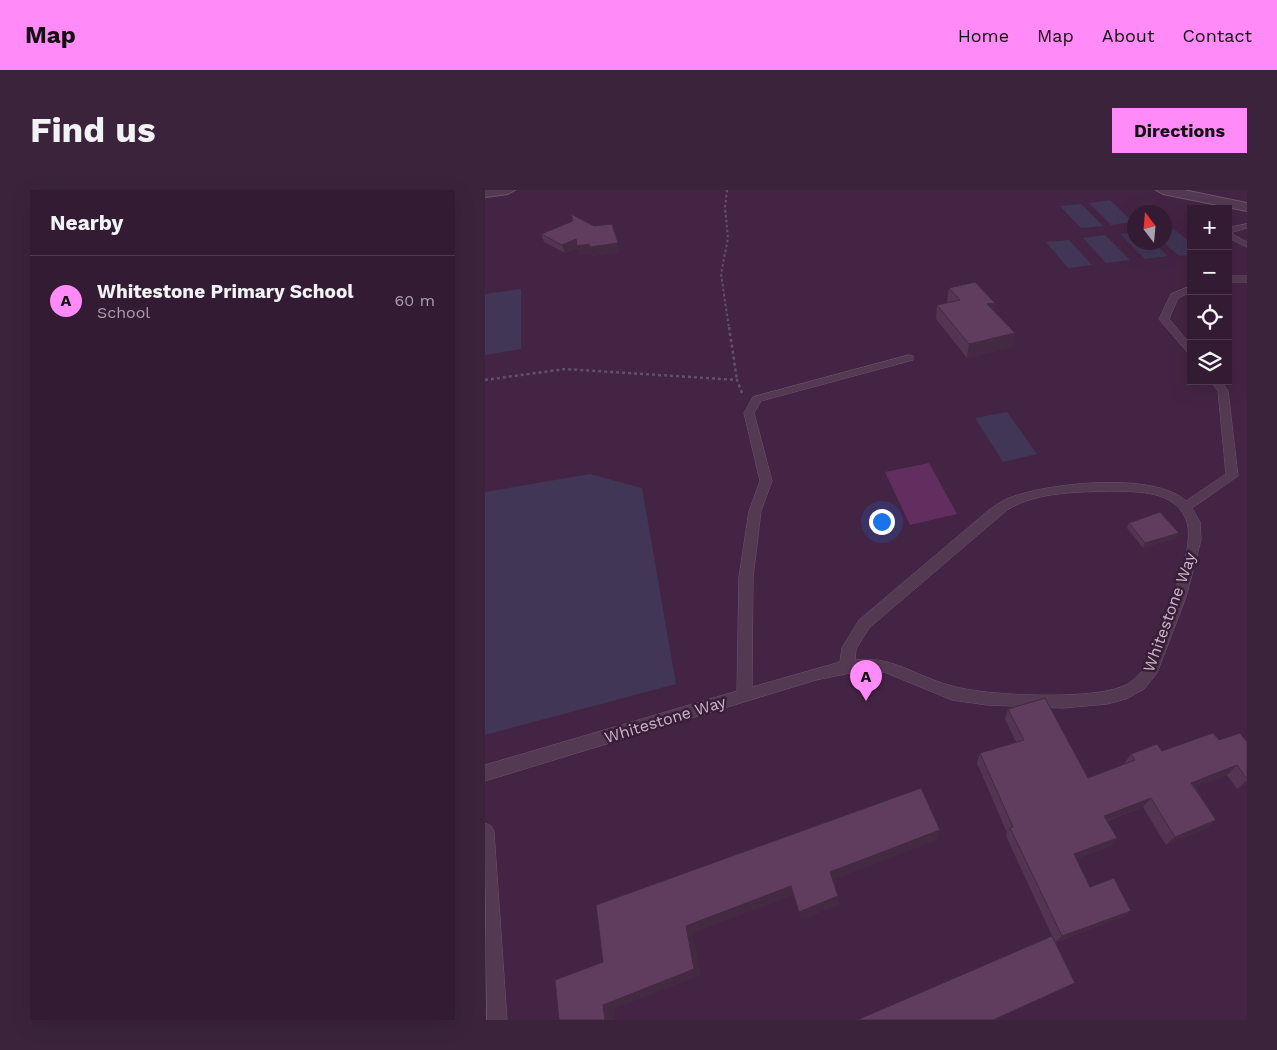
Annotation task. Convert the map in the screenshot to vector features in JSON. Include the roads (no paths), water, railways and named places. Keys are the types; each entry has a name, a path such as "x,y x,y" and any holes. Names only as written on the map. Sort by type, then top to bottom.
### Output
{"street":[{"path":"485,193 508,190"},
{"path":"1163,190 1247,207"}],"lane":[{"path":"1232,230 1247,226"},
{"path":"1232,236 1247,245"},
{"path":"1232,279 1247,279"},
{"path":"1187,291 1175,296 1164,319 1187,346"},
{"path":"745,695 744,618 746,576 755,511 765,480 749,412 757,399 909,358"},
{"path":"846,668 849,648 864,624 993,513 1012,502 1049,492 1096,487 1127,487 1160,491 1172,496 1185,506 1232,476 1223,391 1218,385"},
{"name":"Whitestone Way","path":"485,773 745,695 846,668 885,666 951,693 981,699 1082,700 1119,695 1134,688 1144,680 1152,669 1191,560 1195,529 1185,506"},
{"path":"485,832 497,1020"}],"place":[{"name":"Whitestone Primary School","path":"866,701"}]}
